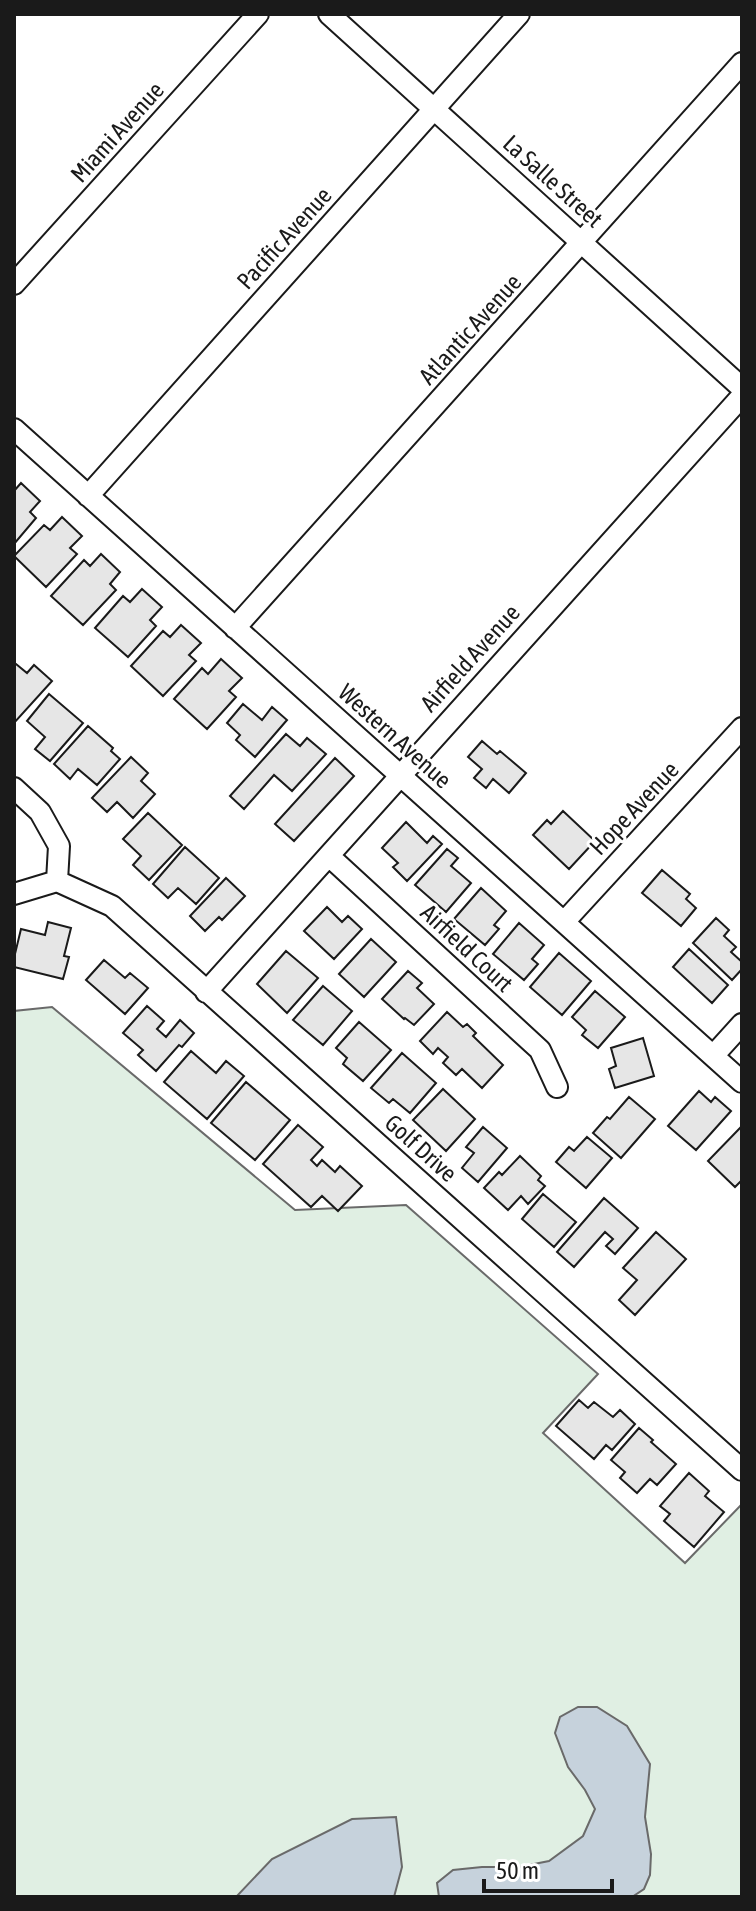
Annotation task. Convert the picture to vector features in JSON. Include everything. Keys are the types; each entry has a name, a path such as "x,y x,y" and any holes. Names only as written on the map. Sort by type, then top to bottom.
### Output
{"street":[{"name":"Miami Avenue","path":"14,284 258,14"},
{"name":"La Salle Street","path":"329,14 742,388"},
{"name":"Pacific Avenue","path":"88,496 519,14"},
{"name":"Atlantic Avenue","path":"235,628 742,63"},
{"name":"Airfield Avenue","path":"206,992 742,396"},
{"name":"Western Avenue","path":"14,429 742,1082"},
{"name":"Hope Avenue","path":"564,922 742,728"},
{"path":"14,788 40,812 59,846 57,881 14,894"},
{"name":"Airfield Court","path":"329,856 540,1050 557,1087"},
{"name":"Golf Drive","path":"57,881 112,906 742,1470"},
{"path":"713,1056 742,1024"}],"green space":[{"path":"52,1007 295,1210 406,1205 598,1374 543,1433 685,1563 742,1504 742,1897 14,1897 14,1011"}],"shaded area":[{"path":"578,1707 597,1707 627,1726 650,1764 645,1817 651,1854 650,1875 644,1889 632,1897 439,1897 437,1883 453,1870 519,1867 549,1861 583,1836 595,1809 568,1767 555,1733 560,1717"},
{"path":"396,1817 402,1867 394,1897 236,1897 272,1859 352,1819"}],"building":[{"path":"21,483 40,501 30,512 36,518 14,544 14,491"},
{"path":"62,517 82,536 70,548 77,554 46,587 14,556 44,525 50,530"},
{"path":"101,554 120,572 110,584 116,590 83,625 51,596 84,560 90,566"},
{"path":"142,589 162,607 150,620 156,626 128,657 95,628 123,596 130,602"},
{"path":"181,625 201,643 189,655 196,661 163,696 131,666 163,631 170,637"},
{"path":"221,659 242,678 229,691 236,697 207,729 174,699 202,668 208,674"},
{"path":"16,664 27,673 34,665 52,681 14,723 14,666"},
{"path":"49,694 83,723 50,761 35,749 45,737 27,721"},
{"path":"243,704 262,720 272,707 287,720 255,757 236,740 240,735 227,723"},
{"path":"88,726 113,748 111,751 120,759 97,785 78,769 70,779 54,764"},
{"path":"286,734 300,746 307,738 326,754 292,791 274,775 244,809 230,796"},
{"path":"482,741 497,754 500,751 526,773 509,793 493,779 486,788 474,778 482,769 468,757"},
{"path":"131,757 148,773 141,781 155,794 133,818 117,802 107,812 92,798"},
{"path":"335,758 354,776 294,841 275,824"},
{"path":"563,811 595,841 569,869 533,835 547,820 551,824"},
{"path":"148,813 182,845 149,880 133,865 141,856 123,839"},
{"path":"406,822 427,843 433,836 442,844 407,881 393,867 398,863 382,848"},
{"path":"185,847 219,878 196,904 178,888 168,898 153,884"},
{"path":"447,849 458,858 451,866 471,883 446,912 415,885"},
{"path":"662,870 690,894 686,899 696,908 681,926 642,893"},
{"path":"226,878 245,896 222,920 219,917 205,931 190,916"},
{"path":"481,888 506,911 494,925 499,929 485,945 454,919"},
{"path":"327,907 342,922 348,916 362,929 334,959 304,931"},
{"path":"716,918 729,930 724,936 736,947 731,952 742,962 742,969 732,980 693,943"},
{"path":"48,922 71,928 64,956 69,957 63,979 14,967 21,929 45,935"},
{"path":"519,923 544,945 532,959 538,964 524,980 493,954"},
{"path":"371,939 396,962 364,997 339,974"},
{"path":"689,949 728,985 712,1003 673,967"},
{"path":"286,951 318,978 287,1013 257,984"},
{"path":"559,953 591,981 562,1015 530,987"},
{"path":"104,960 125,978 130,973 148,988 125,1014 86,980"},
{"path":"408,971 422,983 417,988 434,1004 414,1025 382,999"},
{"path":"323,986 352,1011 323,1045 293,1020"},
{"path":"595,991 625,1017 598,1048 582,1035 586,1030 572,1017"},
{"path":"147,1006 164,1021 157,1029 166,1037 180,1020 194,1033 156,1071 138,1055 143,1050 123,1033"},
{"path":"447,1012 463,1027 467,1024 476,1033 473,1036 503,1065 482,1088 462,1069 456,1075 443,1063 448,1057 438,1048 433,1054 420,1041"},
{"path":"359,1022 391,1050 363,1081 343,1064 347,1058 336,1048"},
{"path":"643,1038 654,1076 615,1088 609,1069 616,1066 611,1048"},
{"path":"191,1051 216,1073 226,1061 244,1076 207,1119 164,1082"},
{"path":"402,1053 436,1083 410,1113 393,1099 389,1103 371,1088"},
{"path":"246,1082 290,1120 255,1160 211,1123"},
{"path":"443,1089 475,1119 446,1151 413,1120"},
{"path":"699,1091 711,1102 715,1097 731,1111 696,1150 668,1126"},
{"path":"629,1097 655,1119 621,1158 593,1133"},
{"path":"298,1125 323,1147 311,1160 317,1166 322,1160 335,1172 340,1166 362,1186 338,1211 322,1196 311,1207 263,1164"},
{"path":"483,1127 507,1148 478,1182 462,1168 474,1153 466,1147"},
{"path":"740,1128 742,1180 735,1187 708,1161"},
{"path":"587,1137 612,1158 586,1188 556,1162 569,1147 574,1151"},
{"path":"520,1156 541,1176 538,1180 545,1186 528,1204 521,1196 508,1210 484,1188"},
{"path":"543,1194 576,1222 554,1247 522,1219"},
{"path":"604,1198 638,1228 615,1254 606,1246 613,1239 605,1232 574,1267 557,1252"},
{"path":"656,1232 686,1259 635,1315 619,1300 637,1280 623,1268"},
{"path":"579,1400 588,1408 594,1402 613,1417 620,1410 635,1424 612,1450 606,1445 594,1459 556,1426"},
{"path":"639,1428 676,1464 657,1485 650,1479 637,1493 620,1478 625,1472 611,1460"},
{"path":"689,1473 709,1491 705,1496 724,1512 694,1547 664,1521 670,1514 660,1506"}]}
